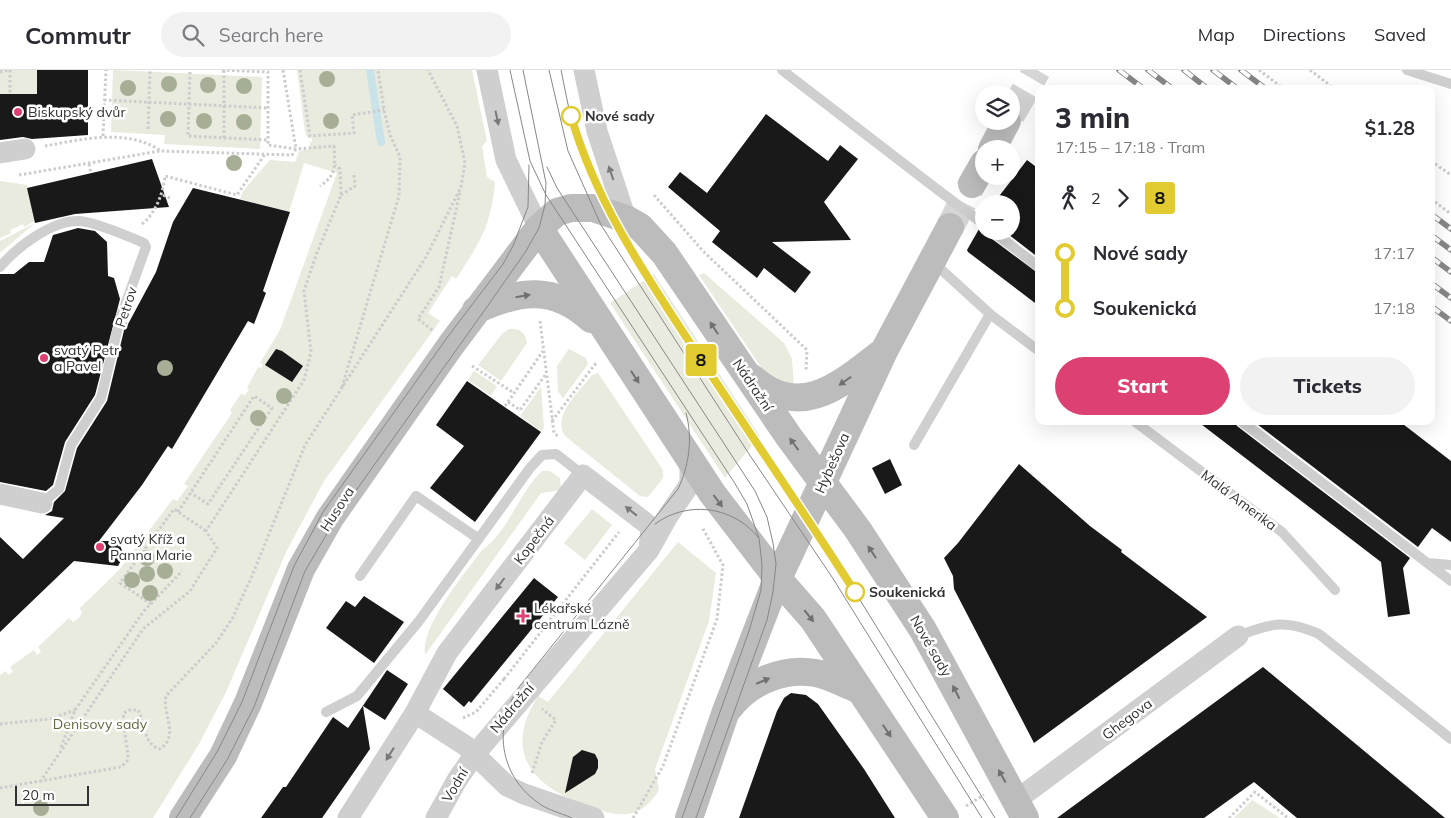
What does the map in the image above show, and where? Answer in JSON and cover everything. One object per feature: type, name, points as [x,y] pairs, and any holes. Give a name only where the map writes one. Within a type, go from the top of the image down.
[{"type":"main road","name":"Nádražní","points":[[539,228],[558,212],[571,208],[593,208],[626,219],[640,227],[664,252],[741,368],[823,483]]},
{"type":"main road","name":"Hybešova","points":[[689,818],[726,711],[778,579],[884,352],[950,227]]},
{"type":"main road","name":"Husova","points":[[183,818],[223,756],[240,721],[301,569],[320,535],[450,345],[539,228]]},
{"type":"main road","points":[[539,228],[690,461],[778,579],[813,619],[945,818]]},
{"type":"main road","points":[[476,310],[489,304],[524,295],[551,295],[578,308],[608,336]]},
{"type":"main road","points":[[741,368],[759,384],[771,390],[784,396],[804,398],[820,395],[842,384],[884,352]]},
{"type":"main road","name":"Nové sady","points":[[823,483],[858,530],[923,630],[1020,810]]},
{"type":"main road","points":[[726,711],[739,695],[749,688],[762,681],[787,674],[817,673],[860,690]]},
{"type":"street","points":[[487,70],[506,160],[539,228]]},
{"type":"street","points":[[584,70],[597,131],[626,219]]},
{"type":"street","points":[[0,153],[25,149]]},
{"type":"street","name":"Nádražní","points":[[474,754],[523,694],[649,550],[668,516],[690,484],[690,461]]},
{"type":"street","points":[[583,475],[651,527],[649,550]]},
{"type":"street","name":"Kopečná","points":[[348,818],[416,713],[447,653],[583,475]]},
{"type":"street","name":"Petrov","points":[[0,494],[42,503]]},
{"type":"street","name":"Ghegova","points":[[1020,810],[1238,636]]},
{"type":"street","points":[[416,713],[454,737],[507,786],[594,818]]},
{"type":"street","name":"Vodní","points":[[436,818],[474,754]]},
{"type":"lane","points":[[782,70],[975,218]]},
{"type":"lane","points":[[1407,70],[1451,84]]},
{"type":"lane","points":[[1431,70],[1439,80]]},
{"type":"lane","name":"Petrov","points":[[0,267],[46,229],[78,221],[144,242],[146,247],[120,319],[102,398],[71,445],[59,489],[42,503]]},
{"type":"lane","points":[[1004,240],[1035,264]]},
{"type":"lane","points":[[931,260],[990,314],[1035,347]]},
{"type":"lane","points":[[914,444],[990,314]]},
{"type":"lane","name":"Malá Amerika","points":[[1139,425],[1282,532],[1335,590]]},
{"type":"lane","points":[[1247,425],[1451,581]]},
{"type":"lane","points":[[326,712],[357,696],[419,621],[530,468],[542,456],[556,454],[583,475]]},
{"type":"lane","points":[[360,576],[416,496],[479,539]]},
{"type":"lane","points":[[1427,563],[1451,565]]},
{"type":"lane","points":[[1238,636],[1267,625],[1298,624],[1319,634],[1451,738]]},
{"type":"path","points":[[0,72],[10,70],[10,94]]},
{"type":"path","points":[[103,136],[106,70]]},
{"type":"path","points":[[148,130],[150,70]]},
{"type":"path","points":[[224,138],[223,70],[268,72],[268,145],[296,149],[334,146],[335,165],[330,179],[320,186]]},
{"type":"path","points":[[23,175],[161,151],[292,155],[296,149],[283,70]]},
{"type":"path","points":[[300,70],[310,136],[354,133],[352,115],[384,110]]},
{"type":"path","points":[[340,393],[398,196],[400,158],[390,135],[378,70]]},
{"type":"path","points":[[428,70],[457,126],[465,163],[439,287],[418,319],[450,345]]},
{"type":"path","points":[[1259,70],[1279,85]]},
{"type":"path","points":[[1310,70],[1330,85]]},
{"type":"path","points":[[190,72],[188,136],[268,140]]},
{"type":"path","points":[[104,100],[268,108]]},
{"type":"path","points":[[25,149],[103,136],[148,142],[161,151]]},
{"type":"path","points":[[152,210],[163,195],[165,176],[237,195],[266,154]]},
{"type":"path","points":[[89,164],[91,173]]},
{"type":"path","points":[[1435,164],[1451,175]]},
{"type":"path","points":[[206,531],[304,380],[311,352],[304,291],[316,255],[341,195],[340,169],[335,165]]},
{"type":"path","points":[[341,195],[356,186],[354,175]]},
{"type":"path","points":[[0,788],[124,765],[128,755],[123,721],[124,713],[128,710],[138,710],[147,740],[154,747],[160,748],[167,744],[171,735],[164,704],[166,696],[216,643],[232,619],[252,576],[305,445],[426,257],[461,187]]},
{"type":"path","points":[[163,195],[172,199]]},
{"type":"path","points":[[654,195],[703,251],[807,350],[806,377]]},
{"type":"path","points":[[1435,202],[1451,214]]},
{"type":"path","points":[[540,317],[554,433],[562,440]]},
{"type":"path","points":[[505,406],[543,352]]},
{"type":"path","points":[[552,421],[596,363]]},
{"type":"path","points":[[472,366],[514,393]]},
{"type":"path","points":[[508,402],[520,410],[546,374]]},
{"type":"path","points":[[178,512],[254,396],[272,408],[208,504],[191,493]]},
{"type":"path","points":[[40,782],[143,629],[190,592],[216,548],[206,531],[174,509],[120,583],[151,604]]},
{"type":"path","points":[[504,678],[616,539],[620,530]]},
{"type":"path","points":[[633,818],[663,766],[717,619],[723,565],[705,532]]},
{"type":"path","points":[[59,752],[75,710],[151,604],[182,572]]},
{"type":"path","points":[[0,724],[50,719],[75,710]]},
{"type":"path","points":[[1229,818],[1255,792],[1288,818]]},
{"type":"green space","points":[[0,70],[37,70],[37,94],[0,94]]},
{"type":"green space","points":[[113,70],[262,77],[260,149],[164,144],[165,135],[111,132]]},
{"type":"green space","name":"Denisovy sady","points":[[297,70],[472,70],[487,141],[482,146],[487,177],[495,182],[491,211],[487,223],[472,255],[456,279],[452,276],[428,313],[440,321],[324,481],[287,550],[226,692],[199,744],[153,818],[0,818],[0,675],[6,671],[8,675],[13,672],[10,667],[34,650],[37,655],[41,652],[38,647],[69,618],[73,622],[80,617],[82,611],[79,609],[119,570],[173,499],[177,501],[188,486],[184,484],[232,413],[230,410],[241,394],[245,395],[249,390],[247,388],[258,367],[261,368],[263,364],[260,363],[280,330],[337,173],[304,163],[289,212],[240,199],[243,191],[270,160],[295,162],[299,151],[310,149],[312,138],[308,138],[305,132]]},
{"type":"green space","points":[[0,181],[27,185],[35,221],[24,227],[23,224],[10,230],[11,233],[0,238]]},
{"type":"green space","points":[[35,223],[1,252],[0,253],[0,241]]},
{"type":"green space","points":[[704,273],[784,343],[792,359],[794,387],[765,373],[699,275]]},
{"type":"green space","points":[[654,274],[760,436],[725,478],[610,303]]},
{"type":"green space","points":[[509,329],[516,329],[522,332],[527,343],[501,381],[478,365],[502,334]]},
{"type":"green space","points":[[569,349],[586,358],[588,364],[563,398],[558,392],[557,366]]},
{"type":"green space","points":[[474,371],[497,386],[491,396],[468,380]]},
{"type":"green space","points":[[598,373],[663,470],[663,478],[648,497],[640,496],[565,436],[562,428],[564,412],[574,396],[592,375]]},
{"type":"green space","points":[[541,387],[544,428],[541,431],[520,416]]},
{"type":"green space","points":[[542,471],[550,471],[560,478],[561,490],[541,493],[425,655],[425,643],[429,630],[445,601],[482,550],[507,523],[526,490]]},
{"type":"green space","points":[[592,509],[612,525],[585,560],[564,543]]},
{"type":"green space","points":[[678,542],[716,573],[709,621],[655,769],[659,790],[653,799],[642,809],[627,814],[605,812],[564,796],[548,786],[536,775],[528,763],[523,749],[523,733],[528,715],[538,696],[548,702]]},
{"type":"green space","points":[[1252,800],[1280,818],[1234,818]]},
{"type":"building","points":[[37,70],[88,70],[88,135],[32,139],[23,137],[0,140],[0,94],[37,94]]},
{"type":"building","points":[[766,114],[828,161],[840,145],[858,159],[824,202],[851,240],[772,242],[811,272],[795,293],[764,268],[757,278],[712,242],[720,231],[668,187],[680,172],[707,193]]},
{"type":"building","points":[[152,159],[169,207],[75,214],[35,223],[27,188]]},
{"type":"building","points":[[1027,160],[1035,166],[1035,255],[1016,240],[1020,240],[1020,195],[1000,195],[1008,185],[1020,185],[1020,169]]},
{"type":"building","points":[[193,188],[290,212],[263,291],[266,293],[254,324],[248,321],[172,449],[168,446],[142,485],[99,541],[118,541],[124,555],[118,566],[74,561],[0,632],[0,537],[23,559],[64,518],[45,515],[52,511],[54,502],[65,491],[77,448],[107,401],[126,322],[127,326],[156,272],[173,222]]},
{"type":"building","name":"svatý Petr a Pavel","points":[[78,228],[95,231],[107,242],[108,276],[114,278],[120,299],[95,395],[65,442],[53,485],[46,491],[0,482],[0,274],[14,274],[29,262],[44,262],[53,235]]},
{"type":"building","points":[[975,236],[975,240],[993,240],[1035,271],[1035,303],[967,250]]},
{"type":"building","points":[[276,349],[282,351],[303,366],[292,382],[265,365]]},
{"type":"building","points":[[467,381],[541,432],[475,522],[430,488],[464,446],[436,425]]},
{"type":"building","points":[[1202,425],[1236,425],[1410,558],[1403,568],[1410,614],[1388,617],[1381,562]]},
{"type":"building","points":[[1258,425],[1404,425],[1451,461],[1451,542],[1432,528],[1418,547]]},
{"type":"building","points":[[890,459],[902,485],[885,494],[872,468]]},
{"type":"building","points":[[1019,464],[1090,526],[1122,550],[1121,552],[1207,617],[1034,743],[954,589],[953,576],[944,558],[958,543]]},
{"type":"building","points":[[534,578],[558,597],[471,703],[469,701],[464,707],[443,689]]},
{"type":"building","points":[[364,596],[404,622],[374,663],[326,628],[346,601],[355,607]]},
{"type":"building","points":[[1263,667],[1445,818],[1297,818],[1254,782],[1204,818],[1057,818]]},
{"type":"building","points":[[387,670],[408,684],[385,720],[363,706],[370,749],[322,818],[261,818],[283,787],[286,787],[333,717],[348,728]]},
{"type":"building","points":[[791,693],[806,695],[818,704],[864,769],[895,818],[739,818],[777,711],[784,698]]},
{"type":"building","points":[[582,750],[595,754],[598,760],[598,768],[595,774],[565,793],[573,757]]},
{"type":"waterway","points":[[370,70],[381,142]]},
{"type":"tunnel","points":[[1020,99],[1037,70]]},
{"type":"tunnel","points":[[950,227],[972,184]]},
{"type":"tram line","points":[[510,70],[530,161],[546,195],[734,482],[747,504],[759,538],[762,565],[761,590],[749,631],[682,818]]},
{"type":"tram line","points":[[190,818],[227,760],[254,707],[305,571],[335,520],[489,304],[526,251],[539,228],[545,205],[546,183],[523,70]]},
{"type":"tram line","points":[[549,70],[568,151],[601,225],[751,457],[832,577],[982,818]]},
{"type":"tram line","points":[[561,70],[570,114],[586,162],[619,233],[753,440],[855,592],[995,818]]},
{"type":"tram line","name":"8","points":[[571,116],[586,162],[619,233],[753,440],[855,592]]},
{"type":"tram line","points":[[176,818],[217,752],[242,702],[294,566],[323,512],[449,335],[503,264],[513,246],[528,207],[529,165]]},
{"type":"tram line","points":[[547,167],[557,188],[755,491],[767,517],[773,543],[776,564],[767,620],[696,818]]},
{"type":"tram line","points":[[572,818],[541,805],[524,791],[514,778],[504,749],[503,733],[506,717],[519,687],[678,489],[685,471],[689,452],[689,432],[686,413]]},
{"type":"tram line","points":[[655,524],[668,516],[681,512],[695,509],[709,510],[723,513],[736,519],[758,537]]},
{"type":"railway","points":[[1119,70],[1139,85]]},
{"type":"railway","points":[[1148,70],[1168,85]]},
{"type":"railway","points":[[1184,70],[1203,85]]},
{"type":"railway","points":[[1213,70],[1233,85]]},
{"type":"railway","points":[[1241,70],[1261,85]]},
{"type":"railway","points":[[1435,217],[1451,229]]},
{"type":"railway","points":[[1435,238],[1451,250]]},
{"type":"railway","points":[[1435,260],[1451,272]]},
{"type":"railway","points":[[1435,286],[1451,298]]},
{"type":"railway","points":[[1435,309],[1451,321]]},
{"type":"place","name":"Biskupský dvůr","points":[[18,112]]},
{"type":"place","name":"Nové sady","points":[[571,116]]},
{"type":"place","name":"svatý Petr a Pavel","points":[[44,358]]},
{"type":"place","name":"svatý Kříž a Panna Marie","points":[[100,547]]},
{"type":"place","name":"Soukenická","points":[[855,592]]},
{"type":"place","name":"Lékařské centrum Lázně","points":[[523,616]]}]
